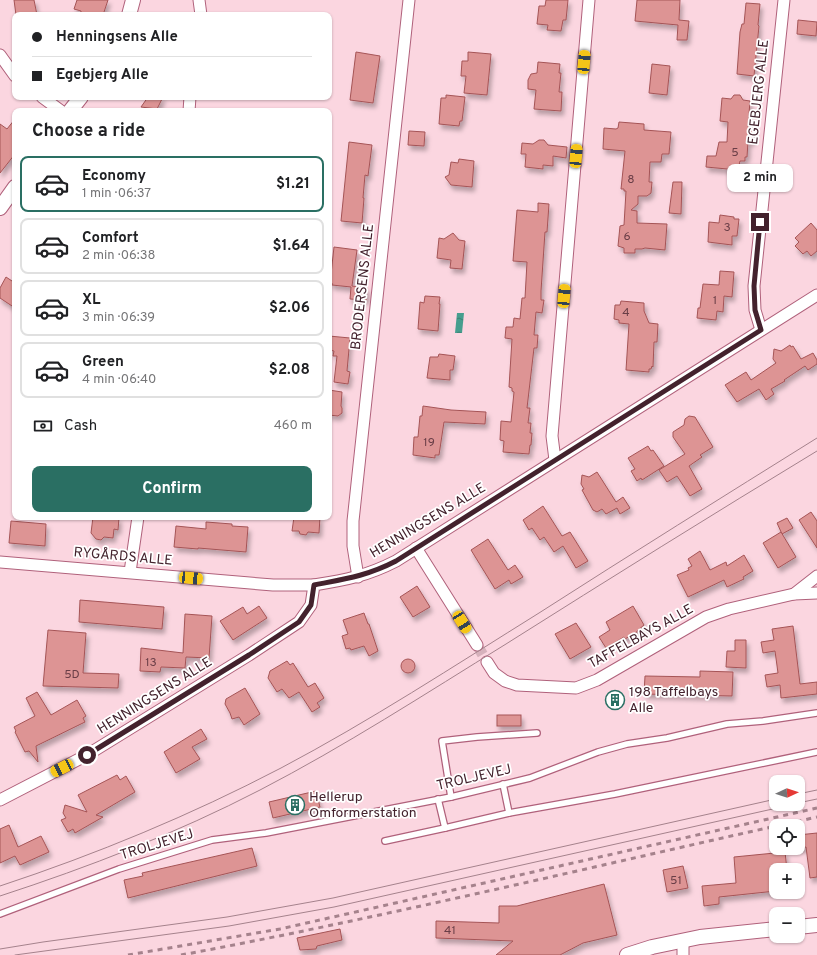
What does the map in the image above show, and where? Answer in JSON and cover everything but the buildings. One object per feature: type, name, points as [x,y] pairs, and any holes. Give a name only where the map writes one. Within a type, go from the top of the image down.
[{"type":"street","points":[[129,12],[134,0]]},
{"type":"street","points":[[199,0],[201,12]]},
{"type":"street","name":"BRODERSENS ALLE","points":[[358,577],[353,546],[353,521],[409,0]]},
{"type":"street","points":[[555,460],[552,436],[589,0]]},
{"type":"street","name":"EGEBJERG ALLE","points":[[761,330],[755,310],[754,286],[784,0]]},
{"type":"street","points":[[0,55],[12,72]]},
{"type":"street","points":[[46,100],[57,108]]},
{"type":"street","points":[[72,108],[79,100]]},
{"type":"street","points":[[0,208],[12,191]]},
{"type":"street","name":"HENNINGSENS ALLE","points":[[0,800],[87,755],[249,655],[299,622],[311,605],[314,585],[358,577],[380,569],[416,548],[817,295]]},
{"type":"street","points":[[130,572],[138,520]]},
{"type":"street","points":[[416,548],[477,645]]},
{"type":"street","name":"RYGÅRDS ALLE","points":[[0,562],[273,585],[314,585]]},
{"type":"street","points":[[794,594],[817,576]]},
{"type":"street","name":"TAFFELBAYS ALLE","points":[[487,662],[494,673],[505,681],[517,685],[576,688],[597,680],[706,617],[729,609],[794,594],[817,593]]},
{"type":"street","points":[[805,926],[817,925]]},
{"type":"street","points":[[627,955],[652,947],[683,940],[769,930]]},
{"type":"street","points":[[683,940],[683,955]]},
{"type":"lane","name":"TROLJEVEJ","points":[[0,914],[119,868],[212,840],[266,833],[451,797],[530,778],[598,752],[627,744],[667,738],[727,724],[763,721],[817,713]]},
{"type":"lane","points":[[451,797],[442,741],[537,733]]},
{"type":"lane","points":[[385,841],[510,813],[615,794],[817,752]]},
{"type":"lane","points":[[503,784],[510,813]]},
{"type":"lane","points":[[438,799],[445,828]]},
{"type":"water","points":[[457,313],[464,313],[462,333],[455,333]]},
{"type":"tunnel","points":[[477,645],[487,662]]},
{"type":"tram line","points":[[0,886],[72,861],[178,818],[213,802],[314,750],[443,673],[817,438]]},
{"type":"tram line","points":[[0,896],[99,861],[165,835],[229,806],[292,773],[415,701],[817,451]]},
{"type":"tram line","points":[[805,793],[817,790]]},
{"type":"tram line","points":[[805,802],[817,799]]},
{"type":"tram line","points":[[0,949],[227,917],[333,898],[769,801]]},
{"type":"tram line","points":[[15,955],[229,926],[334,907],[769,810]]},
{"type":"railway","points":[[128,955],[280,929],[817,808]]},
{"type":"railway","points":[[805,820],[817,817]]},
{"type":"railway","points":[[181,955],[405,910],[769,828]]},
{"type":"place","name":"198 Taffelbays Alle","points":[[615,700]]},
{"type":"place","name":"Hellerup Omformerstation","points":[[295,805]]},
{"type":"route","points":[[87,755],[249,655],[299,622],[311,605],[314,585],[358,577],[396,561],[761,330],[755,310],[754,286],[760,222]]}]
